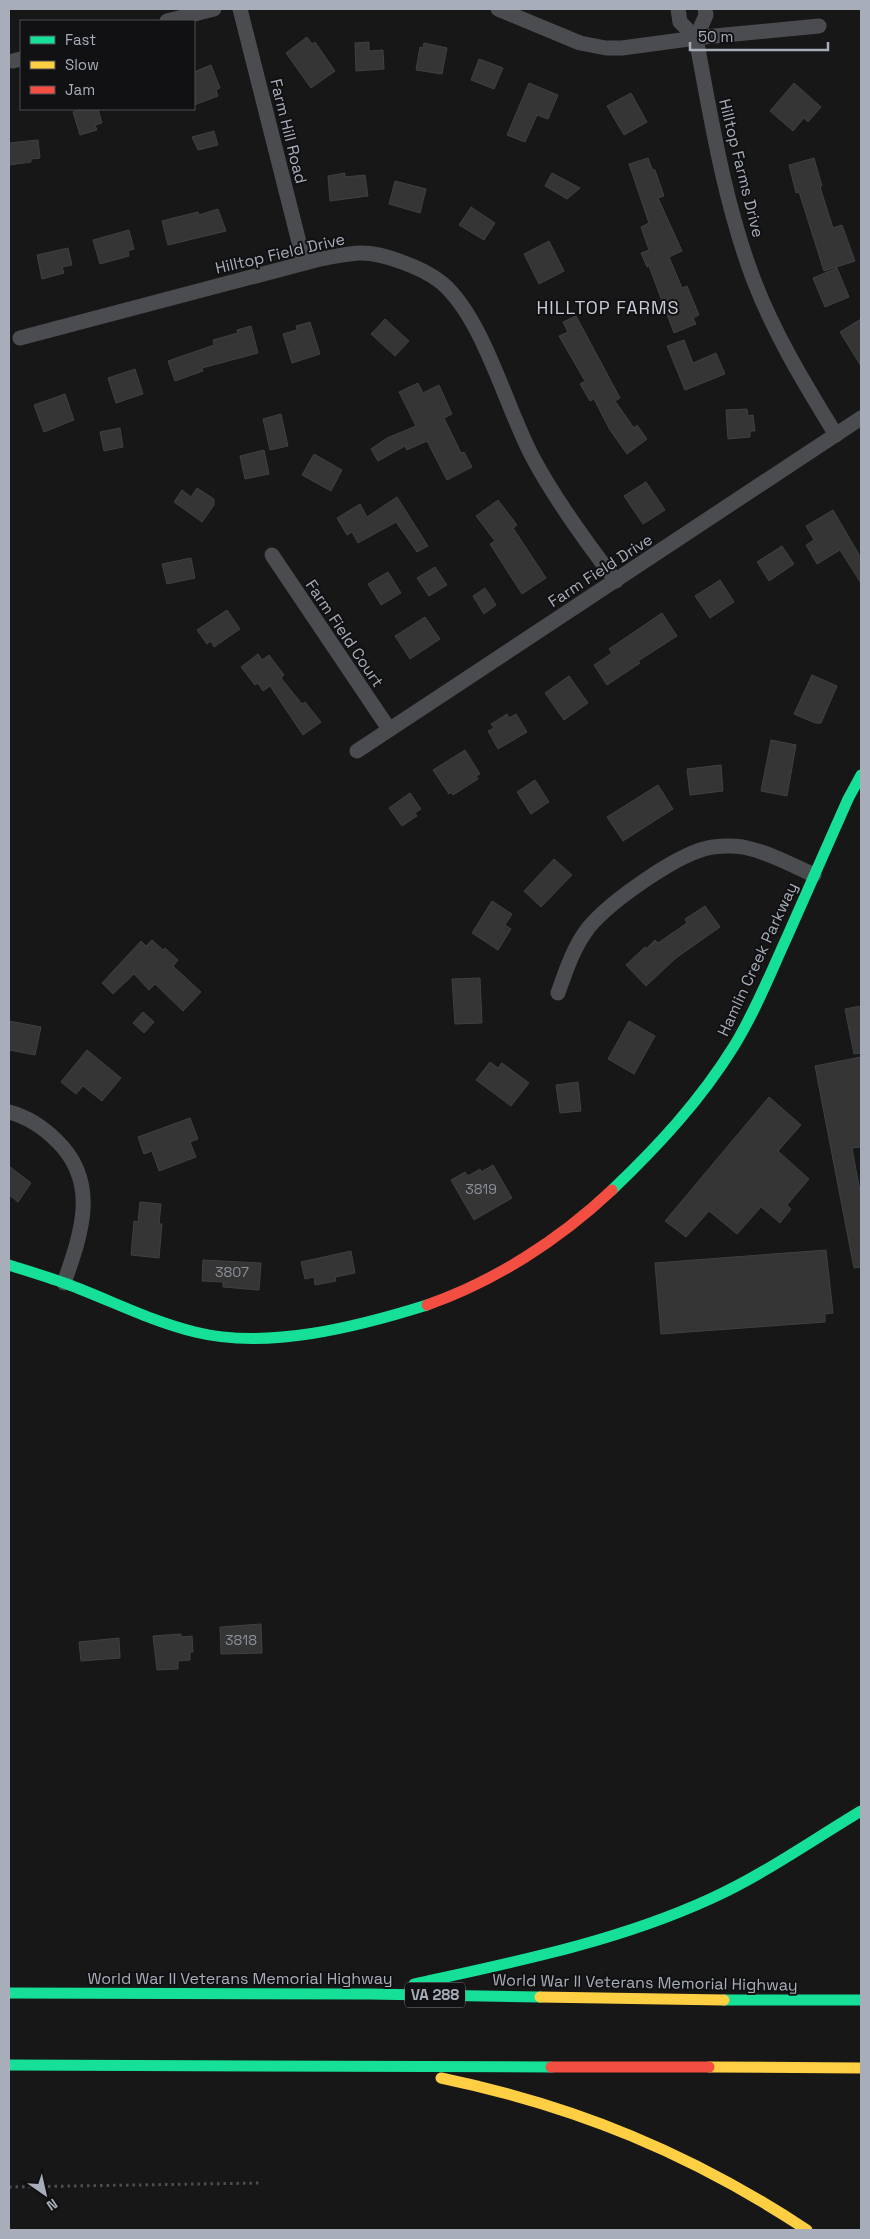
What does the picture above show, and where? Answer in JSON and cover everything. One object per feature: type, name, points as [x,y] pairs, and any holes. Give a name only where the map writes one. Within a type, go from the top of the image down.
[{"type":"main road","name":"Hamlin Creek Parkway","points":[[9,1264],[64,1283],[162,1324],[202,1334],[243,1339],[287,1337],[333,1329],[388,1316],[452,1295],[512,1265],[558,1233],[606,1195],[677,1126],[713,1079],[754,1011],[848,799],[861,775]]},
{"type":"main road","points":[[370,1994],[554,1954],[602,1940],[660,1919],[709,1899],[756,1875],[861,1811]]},
{"type":"main road","name":"World War II Veterans Memorial Highway","points":[[9,1993],[370,1994],[861,2000]]},
{"type":"main road","points":[[9,2065],[861,2068]]},
{"type":"main road","points":[[380,2067],[449,2079],[502,2092],[594,2121],[673,2153],[731,2181],[768,2203],[807,2230]]},
{"type":"street","points":[[171,20],[214,9]]},
{"type":"street","name":"Farm Hill Road","points":[[240,9],[304,262]]},
{"type":"street","points":[[498,9],[580,43],[606,48],[622,48],[696,38],[819,26]]},
{"type":"street","points":[[678,9],[680,22],[696,38]]},
{"type":"street","points":[[696,38],[706,15],[705,9]]},
{"type":"street","name":"Hilltop Farms Drive","points":[[696,38],[732,212],[753,277],[790,360],[836,435]]},
{"type":"street","name":"Hilltop Field Drive","points":[[20,338],[304,262],[362,253],[388,257],[412,265],[443,284],[475,327],[511,413],[533,458],[583,536],[616,581]]},
{"type":"street","name":"Farm Field Drive","points":[[357,750],[861,418]]},
{"type":"street","name":"Farm Field Court","points":[[272,555],[389,729]]},
{"type":"street","points":[[558,993],[570,958],[589,927],[614,903],[684,856],[712,847],[743,847],[770,855],[814,875]]},
{"type":"street","points":[[9,1112],[24,1116],[48,1132],[69,1152],[81,1179],[84,1212],[78,1243],[64,1283]]},
{"type":"path","points":[[9,2187],[261,2182]]},
{"type":"building","points":[[307,37],[312,44],[315,42],[335,71],[311,88],[286,53]]},
{"type":"building","points":[[369,42],[369,51],[383,50],[384,69],[356,71],[355,43]]},
{"type":"building","points":[[424,43],[447,48],[442,74],[416,70],[420,47],[423,48]]},
{"type":"building","points":[[479,59],[503,68],[494,89],[471,80]]},
{"type":"building","points":[[211,65],[220,88],[216,90],[218,96],[195,105],[195,72]]},
{"type":"building","points":[[529,83],[558,95],[548,119],[537,115],[525,142],[507,135]]},
{"type":"building","points":[[794,83],[821,107],[808,122],[804,118],[793,131],[770,111]]},
{"type":"building","points":[[631,93],[647,122],[624,135],[607,106]]},
{"type":"building","points":[[98,110],[102,123],[95,125],[97,130],[80,135],[73,112]]},
{"type":"building","points":[[214,131],[218,145],[198,150],[192,137]]},
{"type":"building","points":[[38,140],[40,158],[31,159],[31,162],[9,165],[9,143]]},
{"type":"building","points":[[648,158],[652,169],[655,170],[664,196],[658,198],[682,251],[669,257],[682,288],[687,286],[699,315],[693,318],[696,324],[674,333],[649,266],[647,267],[641,253],[649,250],[641,227],[649,223],[629,164]]},
{"type":"building","points":[[814,158],[822,186],[820,187],[833,228],[842,225],[855,261],[824,271],[799,192],[796,193],[789,165]]},
{"type":"building","points":[[345,173],[345,177],[365,175],[368,196],[330,201],[328,176]]},
{"type":"building","points":[[552,173],[580,188],[567,199],[545,186]]},
{"type":"building","points":[[395,181],[426,189],[420,213],[389,204]]},
{"type":"building","points":[[471,207],[495,223],[484,240],[459,225]]},
{"type":"building","points":[[218,209],[226,231],[168,245],[162,221],[198,212],[199,215]]},
{"type":"building","points":[[129,230],[134,249],[128,251],[129,256],[100,264],[93,240]]},
{"type":"building","points":[[549,241],[564,271],[539,284],[524,254]]},
{"type":"building","points":[[68,248],[72,265],[62,267],[64,273],[42,279],[37,255]]},
{"type":"building","points":[[837,268],[849,297],[825,307],[813,278]]},
{"type":"building","points":[[576,316],[620,398],[615,401],[634,428],[637,425],[647,439],[627,454],[610,430],[594,399],[590,401],[580,384],[585,381],[559,336],[568,332],[563,322]]},
{"type":"building","points":[[385,319],[409,341],[395,356],[371,334]]},
{"type":"building","points":[[861,319],[861,366],[840,332]]},
{"type":"building","points":[[310,322],[320,354],[292,363],[283,334],[297,330],[296,326]]},
{"type":"building","points":[[251,326],[258,353],[202,368],[203,371],[175,381],[168,361],[214,345],[213,340],[238,333],[237,330]]},
{"type":"building","points":[[684,340],[693,363],[716,353],[725,374],[685,390],[667,346]]},
{"type":"building","points":[[135,369],[143,394],[116,403],[108,378]]},
{"type":"building","points":[[418,383],[423,393],[439,385],[452,414],[444,418],[461,453],[464,452],[472,467],[447,480],[427,441],[407,450],[405,446],[378,461],[371,449],[387,438],[416,426],[399,392]]},
{"type":"building","points":[[65,394],[74,420],[44,432],[34,405]]},
{"type":"building","points":[[747,409],[748,416],[753,415],[755,431],[750,431],[750,437],[728,439],[726,410]]},
{"type":"building","points":[[281,414],[288,446],[270,450],[263,419]]},
{"type":"building","points":[[120,428],[123,447],[104,451],[100,432]]},
{"type":"building","points":[[264,450],[269,474],[245,479],[240,456]]},
{"type":"building","points":[[314,454],[342,470],[331,491],[302,475]]},
{"type":"building","points":[[646,482],[665,510],[643,524],[624,496]]},
{"type":"building","points":[[197,488],[214,499],[214,505],[202,522],[174,502],[182,490],[191,497]]},
{"type":"building","points":[[397,497],[428,546],[417,552],[396,522],[358,543],[352,532],[347,535],[337,518],[360,504],[367,517]]},
{"type":"building","points":[[498,500],[517,525],[513,528],[546,578],[522,594],[490,544],[495,541],[476,516]]},
{"type":"building","points":[[833,510],[861,558],[861,583],[840,550],[817,564],[806,545],[814,540],[806,526]]},
{"type":"building","points":[[782,546],[794,564],[769,581],[757,562]]},
{"type":"building","points":[[191,558],[195,578],[167,584],[162,564]]},
{"type":"building","points":[[435,567],[447,585],[429,596],[417,578]]},
{"type":"building","points":[[388,572],[401,593],[381,605],[368,584]]},
{"type":"building","points":[[720,580],[734,602],[710,618],[695,596]]},
{"type":"building","points":[[485,588],[496,605],[484,614],[473,596]]},
{"type":"building","points":[[227,610],[240,629],[214,647],[211,641],[207,644],[197,630]]},
{"type":"building","points":[[662,613],[677,636],[638,661],[640,663],[607,685],[594,665],[612,653],[609,649]]},
{"type":"building","points":[[425,617],[440,639],[410,659],[395,636]]},
{"type":"building","points":[[258,654],[262,660],[269,655],[284,675],[281,678],[302,704],[305,702],[321,722],[303,735],[270,686],[263,691],[258,683],[255,685],[241,667]]},
{"type":"building","points":[[812,675],[837,686],[821,723],[815,723],[794,714]]},
{"type":"building","points":[[569,676],[588,703],[564,720],[545,693]]},
{"type":"building","points":[[507,714],[509,718],[516,714],[527,732],[498,749],[488,731],[494,728],[491,724]]},
{"type":"building","points":[[771,740],[796,745],[787,796],[761,791]]},
{"type":"building","points":[[465,750],[480,774],[476,776],[478,779],[453,795],[451,792],[449,794],[433,770]]},
{"type":"building","points":[[721,765],[723,791],[690,795],[687,769]]},
{"type":"building","points":[[535,780],[549,802],[531,814],[517,792]]},
{"type":"building","points":[[658,785],[673,809],[623,841],[607,817]]},
{"type":"building","points":[[410,793],[421,809],[415,813],[417,816],[402,826],[389,808]]},
{"type":"building","points":[[554,859],[572,875],[541,907],[524,891]]},
{"type":"building","points":[[492,901],[512,914],[505,925],[511,929],[498,950],[472,933]]},
{"type":"building","points":[[705,906],[720,927],[676,958],[646,986],[626,965],[645,947],[646,949],[655,940],[658,943],[687,923],[685,919]]},
{"type":"building","points":[[152,940],[163,950],[165,948],[178,960],[173,966],[201,992],[183,1011],[155,984],[149,990],[134,974],[113,994],[102,983],[141,941],[146,946]]},
{"type":"building","points":[[480,978],[482,1023],[455,1024],[452,979]]},
{"type":"building","points":[[861,1006],[861,1053],[854,1054],[845,1009]]},
{"type":"building","points":[[143,1012],[154,1022],[144,1033],[133,1023]]},
{"type":"building","points":[[9,1021],[41,1027],[35,1055],[9,1050]]},
{"type":"building","points":[[629,1021],[655,1036],[634,1074],[608,1059]]},
{"type":"building","points":[[87,1050],[121,1078],[102,1101],[83,1086],[76,1094],[61,1082]]},
{"type":"building","points":[[861,1057],[861,1147],[852,1148],[861,1197],[861,1267],[854,1268],[815,1066]]},
{"type":"building","points":[[490,1062],[498,1068],[502,1063],[529,1083],[511,1106],[476,1080]]},
{"type":"building","points":[[578,1082],[581,1111],[560,1113],[556,1085]]},
{"type":"building","points":[[769,1097],[801,1125],[778,1151],[809,1179],[787,1205],[791,1209],[780,1223],[761,1207],[737,1234],[709,1211],[686,1237],[665,1221]]},
{"type":"building","points":[[190,1118],[198,1139],[190,1142],[196,1157],[159,1171],[152,1151],[144,1154],[138,1137]]},
{"type":"building","points":[[493,1165],[512,1198],[474,1220],[451,1180],[465,1172],[468,1176],[480,1169],[481,1172]]},
{"type":"building","points":[[9,1166],[31,1183],[18,1202],[9,1195]]},
{"type":"building","points":[[140,1202],[161,1204],[159,1224],[162,1224],[159,1258],[131,1255],[134,1221],[138,1222]]},
{"type":"building","points":[[826,1250],[833,1313],[825,1314],[825,1322],[661,1334],[655,1263]]},
{"type":"building","points":[[351,1251],[355,1273],[335,1277],[336,1281],[315,1285],[314,1277],[305,1279],[301,1262]]},
{"type":"building","points":[[203,1260],[261,1263],[259,1290],[223,1287],[223,1282],[202,1281]]},
{"type":"building","points":[[261,1624],[262,1653],[221,1654],[220,1627]]},
{"type":"building","points":[[181,1634],[181,1637],[192,1636],[193,1652],[190,1652],[190,1660],[178,1661],[178,1669],[157,1670],[153,1636]]},
{"type":"building","points":[[119,1638],[120,1658],[81,1661],[79,1642]]},
{"type":"traffic: fast","points":[[612,1190],[677,1122],[707,1086],[734,1046],[762,993],[848,799],[861,775]]},
{"type":"traffic: fast","points":[[9,1265],[67,1284],[162,1322],[195,1332],[223,1337],[282,1337],[312,1334],[371,1321],[427,1305]]},
{"type":"traffic: fast","points":[[414,1984],[564,1949],[601,1939],[674,1914],[730,1890],[861,1811]]},
{"type":"traffic: fast","points":[[9,1993],[370,1994],[540,1997]]},
{"type":"traffic: fast","points":[[724,2000],[861,2000]]},
{"type":"traffic: fast","points":[[9,2065],[551,2067]]},
{"type":"traffic: slow","points":[[540,1997],[724,2000]]},
{"type":"traffic: slow","points":[[709,2067],[861,2068]]},
{"type":"traffic: slow","points":[[441,2078],[491,2089],[539,2103],[586,2118],[632,2136],[720,2178],[807,2230]]},
{"type":"traffic: jam","points":[[427,1305],[477,1284],[525,1257],[570,1226],[612,1190]]},
{"type":"traffic: jam","points":[[551,2067],[709,2067]]},
{"type":"district","name":"HILLTOP FARMS","points":[[608,308]]}]
